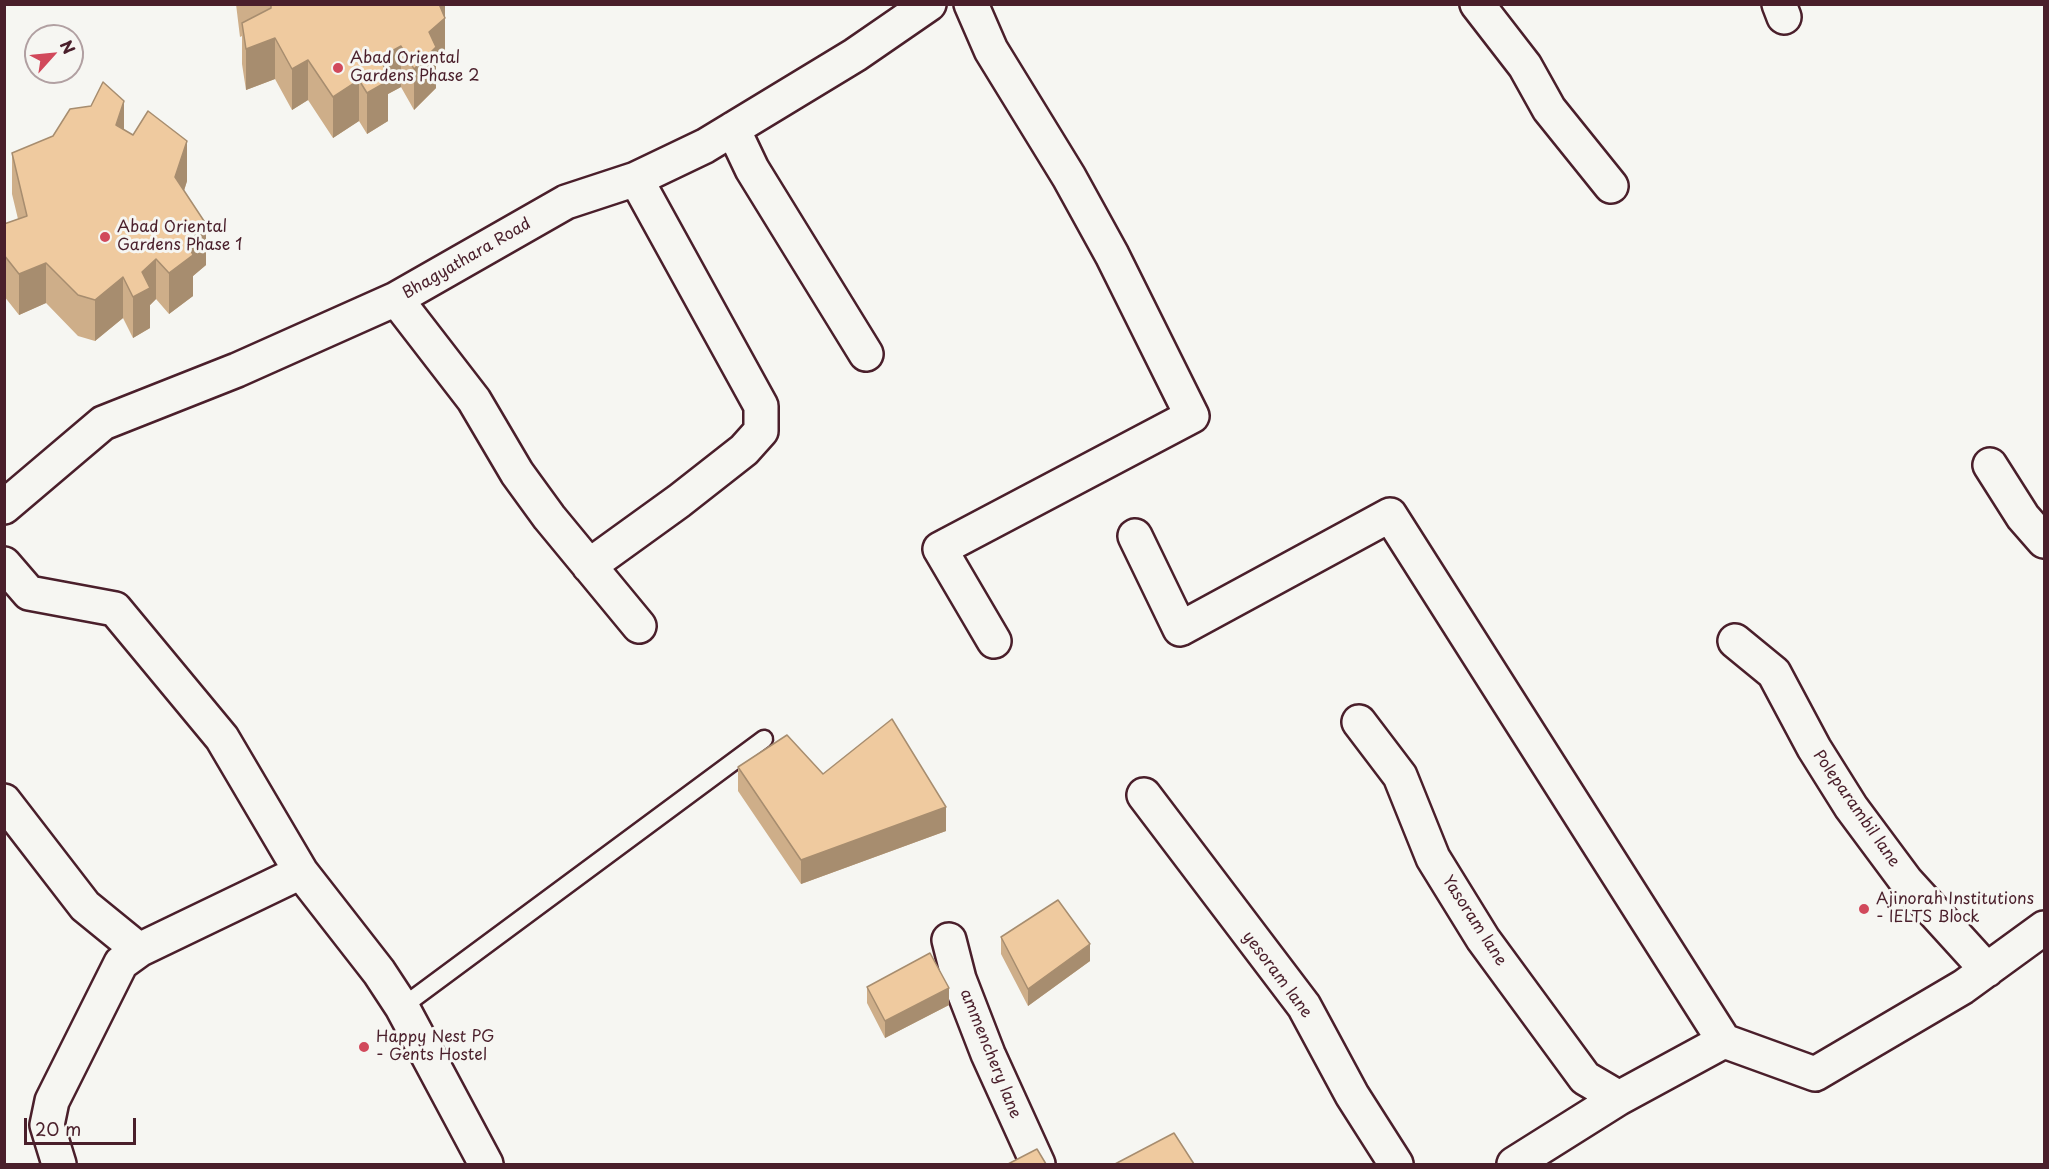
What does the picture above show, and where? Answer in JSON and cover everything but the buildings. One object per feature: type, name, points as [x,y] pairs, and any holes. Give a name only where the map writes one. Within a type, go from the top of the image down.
[{"type":"street","name":"Bhagyathara Road","points":[[4,507],[103,423],[237,370],[396,299],[566,202],[636,179],[705,146],[855,55],[929,4]]},
{"type":"street","points":[[971,4],[991,51],[1069,177],[1112,255],[1192,416],[940,549],[994,641]]},
{"type":"street","points":[[1477,4],[1526,66],[1549,108],[1611,186]]},
{"type":"street","points":[[733,129],[752,169],[866,354]]},
{"type":"street","points":[[589,566],[680,501],[744,450],[761,431],[761,406],[636,179]]},
{"type":"street","points":[[396,299],[474,400],[517,473],[549,517],[639,626]]},
{"type":"street","points":[[1990,465],[2023,517],[2044,542]]},
{"type":"street","points":[[1135,536],[1180,629],[1390,515],[1724,1041],[1815,1074],[1963,987],[2044,928]]},
{"type":"street","points":[[4,564],[29,593],[116,609],[222,738],[301,872],[379,972],[402,1007],[486,1164]]},
{"type":"street","name":"Poleparambil lane","points":[[1736,641],[1774,673],[1814,748],[1851,807],[1906,881],[1987,970]]},
{"type":"street","name":"Yasoram lane","points":[[1359,722],[1400,776],[1433,858],[1483,939],[1585,1078],[1619,1098]]},
{"type":"street","name":"yesoram lane","points":[[1144,795],[1304,1006],[1352,1095],[1396,1164]]},
{"type":"street","points":[[4,801],[85,906],[139,950]]},
{"type":"street","points":[[59,1164],[47,1125],[52,1101],[121,963],[139,950],[301,872]]},
{"type":"street","name":"ammenchery lane","points":[[949,940],[959,979],[988,1054],[1038,1164]]},
{"type":"street","points":[[1514,1164],[1619,1098],[1724,1041]]},
{"type":"lane","points":[[402,1007],[764,739]]},
{"type":"place","name":"Abad Oriental Gardens Phase 2","points":[[338,68]]},
{"type":"place","name":"Abad Oriental Gardens Phase 1","points":[[105,237]]},
{"type":"place","name":"Ajinorah Institutions - IELTS Block","points":[[1864,909]]},
{"type":"place","name":"Happy Nest PG - Gents Hostel","points":[[364,1047]]}]
